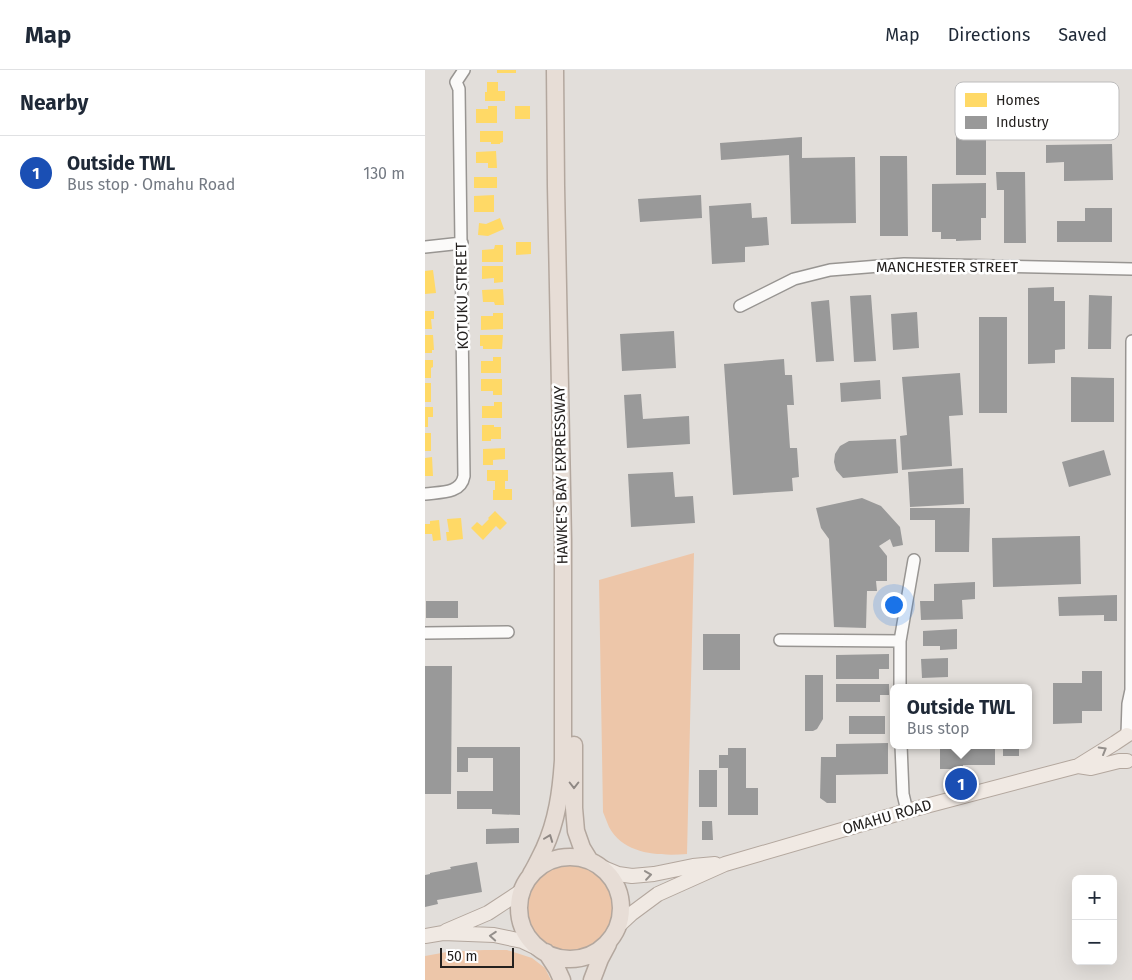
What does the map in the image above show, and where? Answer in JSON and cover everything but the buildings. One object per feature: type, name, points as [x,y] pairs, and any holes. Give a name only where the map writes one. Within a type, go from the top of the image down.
[{"type":"highway","name":"HAWKE'S BAY EXPRESSWAY","points":[[531,874],[545,848],[556,814],[563,760],[563,540],[555,70]]},
{"type":"highway","name":"HAWKE'S BAY EXPRESSWAY","points":[[565,70],[574,808],[576,831],[579,840],[595,864]]},
{"type":"highway","points":[[562,980],[557,969],[526,932],[519,912],[523,890],[531,874],[547,863],[562,857],[571,857],[595,864],[610,876],[619,892],[620,917],[592,980]]},
{"type":"highway","points":[[543,951],[556,957],[580,958],[601,949],[614,933]]},
{"type":"main road","name":"OMAHU ROAD","points":[[614,933],[631,914],[658,894],[725,864],[907,811],[1078,766],[1129,733]]},
{"type":"main road","points":[[1129,733],[1122,745],[1124,756],[1130,762]]},
{"type":"main road","name":"OMAHU ROAD","points":[[1078,766],[1091,768],[1119,761],[1130,762]]},
{"type":"main road","name":"OMAHU ROAD","points":[[595,864],[618,874],[632,876],[654,874],[693,866],[725,864]]},
{"type":"main road","points":[[443,933],[488,914],[523,890]]},
{"type":"main road","points":[[425,936],[443,933],[502,937],[522,941],[543,951]]},
{"type":"street","name":"KOTUKU STREET","points":[[425,494],[454,490],[460,487],[464,476],[459,89],[456,82],[464,70]]},
{"type":"street","points":[[425,247],[461,243]]},
{"type":"street","name":"MANCHESTER STREET","points":[[740,306],[794,279],[830,270],[904,264],[1132,269]]},
{"type":"street","points":[[1129,733],[1128,704],[1132,691],[1132,340]]},
{"type":"street","points":[[900,684],[900,641],[914,560]]},
{"type":"street","points":[[425,632],[508,632]]},
{"type":"street","points":[[780,640],[900,641]]},
{"type":"street","points":[[901,749],[903,794],[907,811]]},
{"type":"shaded area","points":[[694,553],[687,854],[654,854],[643,852],[624,843],[609,827],[603,812],[599,580]]},
{"type":"shaded area","points":[[570,865],[586,869],[600,878],[609,892],[613,908],[609,924],[600,938],[586,947],[570,951],[554,947],[540,938],[531,924],[527,908],[531,892],[540,878],[554,869]]},
{"type":"shaded area","points":[[507,950],[532,958],[545,968],[551,980],[425,980],[425,956],[447,952]]},
{"type":"place","name":"Outside TWL","points":[[961,784]]}]
